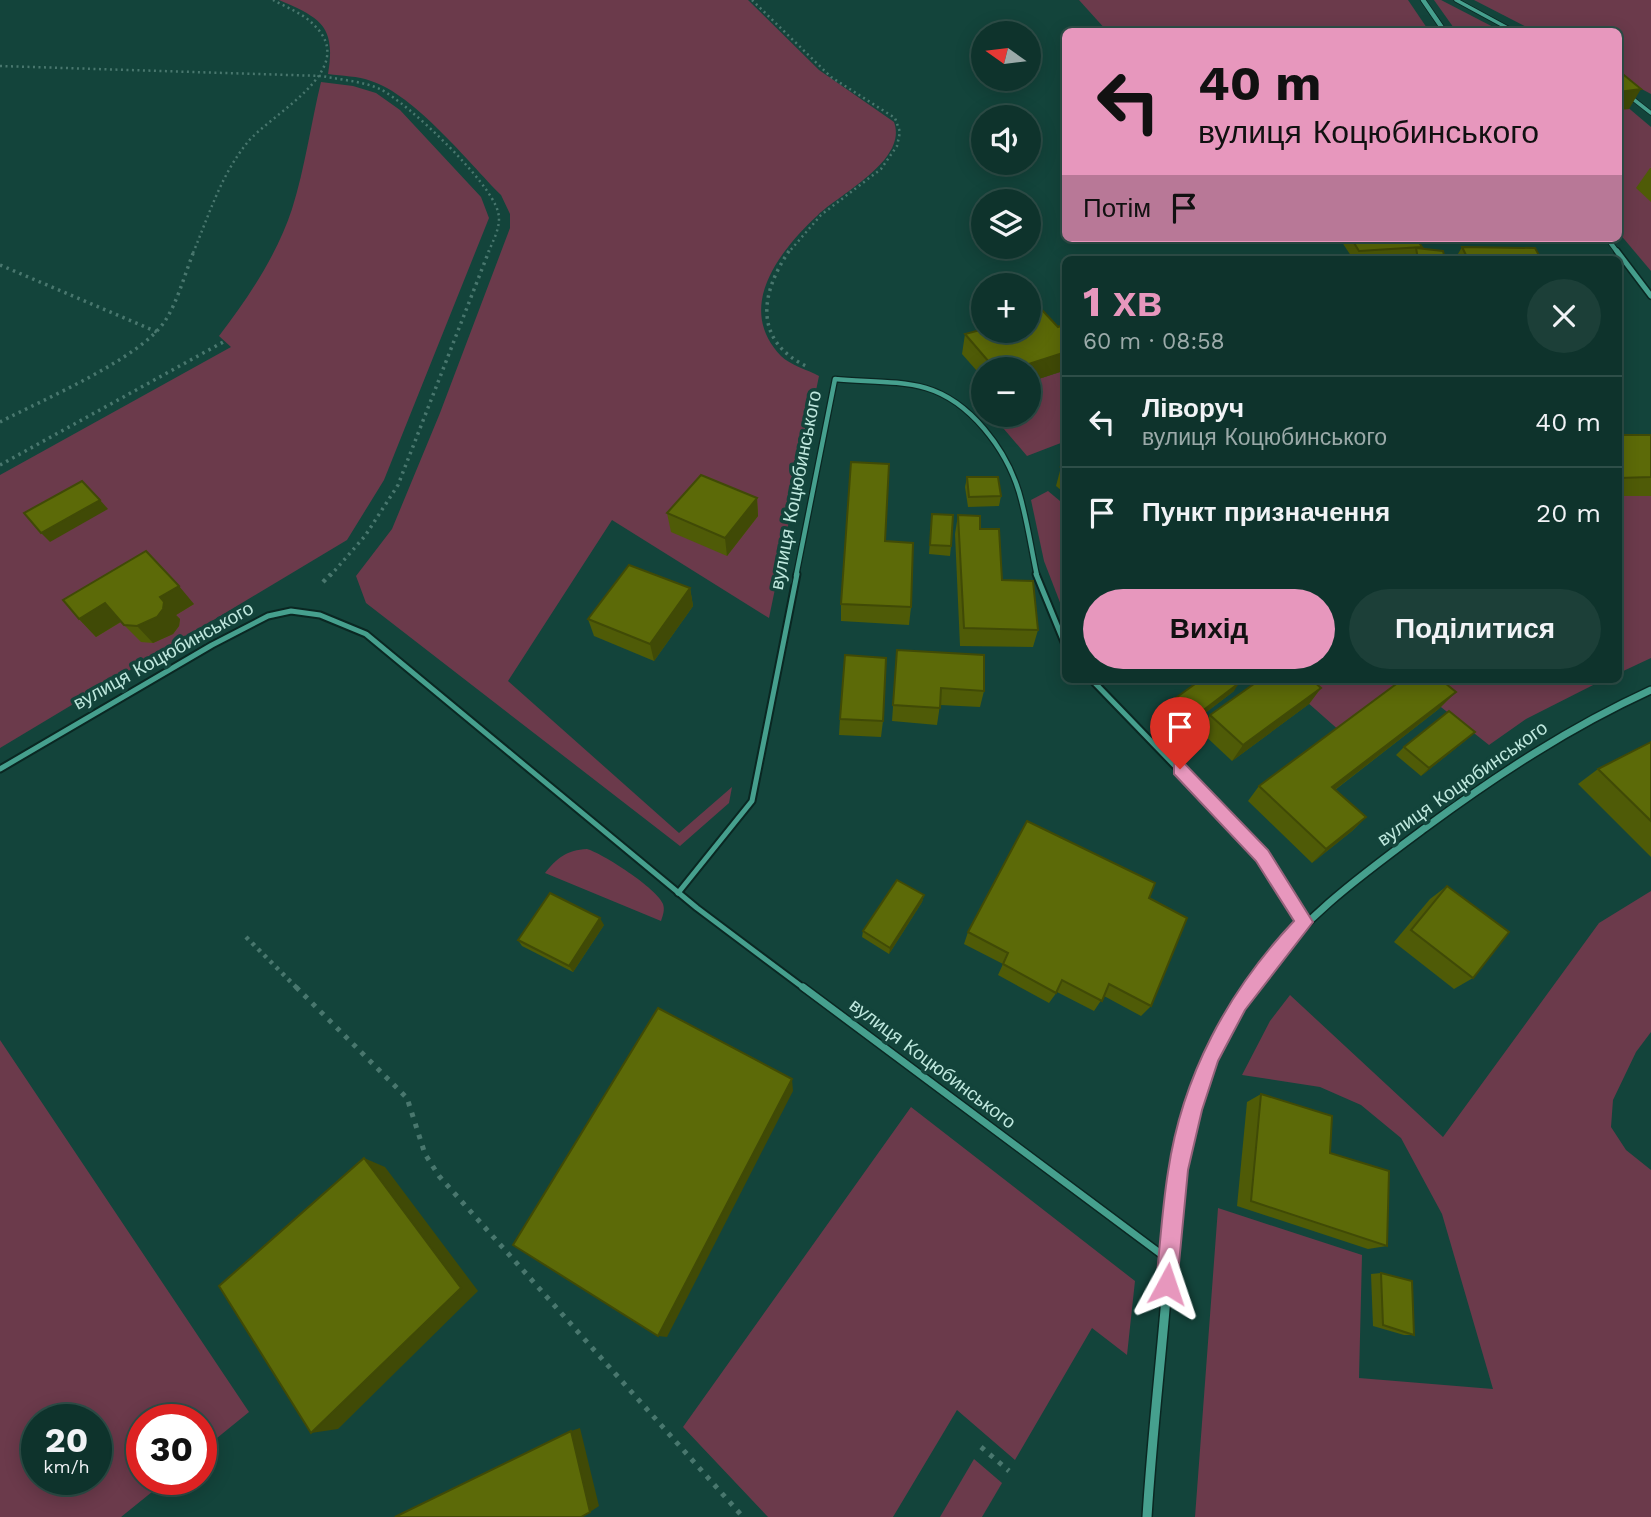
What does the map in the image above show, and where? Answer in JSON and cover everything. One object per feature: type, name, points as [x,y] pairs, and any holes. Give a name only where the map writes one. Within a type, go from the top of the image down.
[{"type":"street","points":[[1423,0],[1442,28]]},
{"type":"street","points":[[1610,242],[1621,256]]},
{"type":"street","points":[[1622,258],[1651,296]]},
{"type":"street","name":"вулиця Коцюбинського","points":[[1147,1517],[1178,1170],[1192,1110],[1210,1057],[1238,1004],[1277,952],[1304,922],[1479,788],[1542,744],[1606,709],[1651,691]]},
{"type":"lane","points":[[1456,0],[1508,28]]},
{"type":"lane","points":[[1622,90],[1651,113]]},
{"type":"lane","name":"вулиця Коцюбинського","points":[[678,892],[752,801],[835,379],[925,388],[957,402],[974,417],[1006,461],[1019,491],[1037,577],[1062,637]]},
{"type":"lane","name":"вулиця Коцюбинського","points":[[0,769],[240,628],[268,616],[291,611],[320,615],[366,634],[678,892],[1169,1260]]},
{"type":"lane","points":[[1095,683],[1262,856],[1304,922]]},
{"type":"path","points":[[0,422],[124,355],[158,332],[236,156],[249,140],[322,76],[327,48],[323,35],[313,23],[273,0]]},
{"type":"path","points":[[752,0],[831,77],[888,112],[899,125],[900,138],[890,157],[875,173],[817,218],[779,267],[765,301],[768,327],[784,351],[802,365],[835,379]]},
{"type":"path","points":[[0,66],[322,76],[363,83],[383,91],[405,107],[472,175],[499,213],[497,230],[427,414],[380,519],[361,545],[291,611]]},
{"type":"path","points":[[0,265],[158,332]]},
{"type":"path","points":[[0,465],[226,341]]},
{"type":"path","points":[[246,937],[407,1098],[425,1154],[439,1175],[743,1517]]},
{"type":"path","points":[[981,1447],[1009,1471]]},
{"type":"shaded area","points":[[279,0],[748,0],[819,70],[894,122],[896,136],[882,162],[818,215],[789,246],[767,281],[762,300],[762,319],[768,338],[781,356],[819,376],[769,618],[612,520],[508,681],[679,833],[732,787],[729,803],[680,846],[366,603],[356,576],[392,529],[440,413],[510,228],[510,214],[501,195],[440,131],[405,100],[371,81],[328,74],[330,45],[322,26],[306,12]]},
{"type":"shaded area","points":[[1079,0],[1408,0],[1427,28],[1104,28]]},
{"type":"shaded area","points":[[1434,0],[1441,0],[1495,28],[1454,28]]},
{"type":"shaded area","points":[[1474,0],[1651,0],[1651,94],[1622,79],[1622,28],[1528,28]]},
{"type":"shaded area","points":[[321,82],[353,86],[376,93],[400,110],[481,197],[489,218],[384,480],[347,540],[0,748],[0,475],[231,347],[219,336],[261,276],[286,226],[301,178]]},
{"type":"shaded area","points":[[1622,103],[1651,127],[1651,271],[1622,237]]},
{"type":"shaded area","points":[[1062,371],[1062,443],[1027,456],[1002,427],[1041,427],[1041,378]]},
{"type":"shaded area","points":[[1048,491],[1062,503],[1062,608],[1044,561],[1031,500]]},
{"type":"shaded area","points":[[1622,496],[1651,496],[1651,658],[1622,672]]},
{"type":"shaded area","points":[[1286,683],[1405,683],[1341,732]]},
{"type":"shaded area","points":[[1411,683],[1597,683],[1526,719],[1489,745]]},
{"type":"shaded area","points":[[587,849],[616,864],[659,897],[664,910],[661,921],[545,873],[563,856]]},
{"type":"shaded area","points":[[1651,891],[1651,1032],[1636,1052],[1613,1100],[1611,1127],[1626,1150],[1651,1170],[1651,1517],[1195,1517],[1218,1208],[1362,1255],[1359,1378],[1493,1389],[1442,1214],[1401,1138],[1361,1105],[1320,1087],[1242,1075],[1270,1021],[1290,995],[1443,1137],[1599,923]]},
{"type":"shaded area","points":[[0,1040],[249,1412],[217,1438],[217,1404],[126,1404],[126,1495],[148,1495],[121,1517],[0,1517]]},
{"type":"shaded area","points":[[911,1107],[1135,1281],[1127,1355],[1092,1328],[1015,1460],[957,1410],[893,1517],[768,1517],[683,1427]]},
{"type":"shaded area","points":[[974,1459],[1002,1483],[982,1517],[940,1517]]},
{"type":"building","points":[[1622,73],[1641,89],[1622,92]]},
{"type":"building","points":[[1353,242],[1419,242],[1422,247],[1359,251]]},
{"type":"building","points":[[1462,247],[1535,248],[1539,256],[1466,256]]},
{"type":"building","points":[[1416,248],[1443,251],[1444,256],[1417,256]]},
{"type":"building","points":[[1041,310],[1058,327],[1062,326],[1062,353],[1041,360],[1041,357],[985,357],[973,343],[1041,343]]},
{"type":"building","points":[[1622,435],[1651,435],[1651,477],[1622,478]]},
{"type":"building","points":[[851,462],[889,464],[885,541],[913,543],[911,607],[841,604]]},
{"type":"building","points":[[701,475],[757,498],[725,538],[667,513]]},
{"type":"building","points":[[967,477],[998,477],[1001,496],[969,497]]},
{"type":"building","points":[[82,481],[100,500],[41,533],[24,513]]},
{"type":"building","points":[[932,514],[953,515],[951,546],[930,545]]},
{"type":"building","points":[[958,515],[980,516],[980,529],[999,529],[1002,580],[1033,581],[1038,630],[964,628]]},
{"type":"building","points":[[146,551],[179,586],[160,597],[164,602],[163,609],[157,617],[137,626],[124,625],[105,603],[79,619],[63,600]]},
{"type":"building","points":[[629,565],[690,588],[650,644],[588,619]]},
{"type":"building","points":[[897,650],[984,655],[984,691],[941,688],[940,708],[893,705]]},
{"type":"building","points":[[845,655],[886,658],[883,721],[840,719]]},
{"type":"building","points":[[1196,683],[1239,683],[1197,715],[1177,697]]},
{"type":"building","points":[[1255,683],[1315,683],[1321,688],[1243,745],[1210,715]]},
{"type":"building","points":[[1398,683],[1445,683],[1456,692],[1332,787],[1366,817],[1326,849],[1259,786]]},
{"type":"building","points":[[1449,711],[1475,732],[1429,768],[1404,747]]},
{"type":"building","points":[[1651,742],[1651,821],[1598,769]]},
{"type":"building","points":[[1027,821],[1155,883],[1149,898],[1187,918],[1151,1006],[1109,984],[1102,1001],[1062,980],[1056,993],[1003,964],[1008,953],[968,932]]},
{"type":"building","points":[[897,880],[924,895],[890,948],[863,931]]},
{"type":"building","points":[[1447,886],[1509,932],[1473,978],[1411,930]]},
{"type":"building","points":[[550,893],[600,918],[569,966],[518,940]]},
{"type":"building","points":[[658,1008],[792,1079],[658,1336],[513,1245]]},
{"type":"building","points":[[1261,1094],[1332,1116],[1330,1153],[1389,1171],[1387,1246],[1251,1201]]},
{"type":"building","points":[[364,1158],[461,1288],[311,1433],[219,1286]]},
{"type":"building","points":[[1381,1273],[1412,1281],[1414,1335],[1383,1325]]},
{"type":"building","points":[[571,1431],[590,1512],[581,1517],[395,1517]]},
{"type":"route","points":[[1167,1284],[1178,1170],[1192,1110],[1210,1057],[1238,1004],[1277,952],[1304,922],[1262,856],[1180,769]]}]
